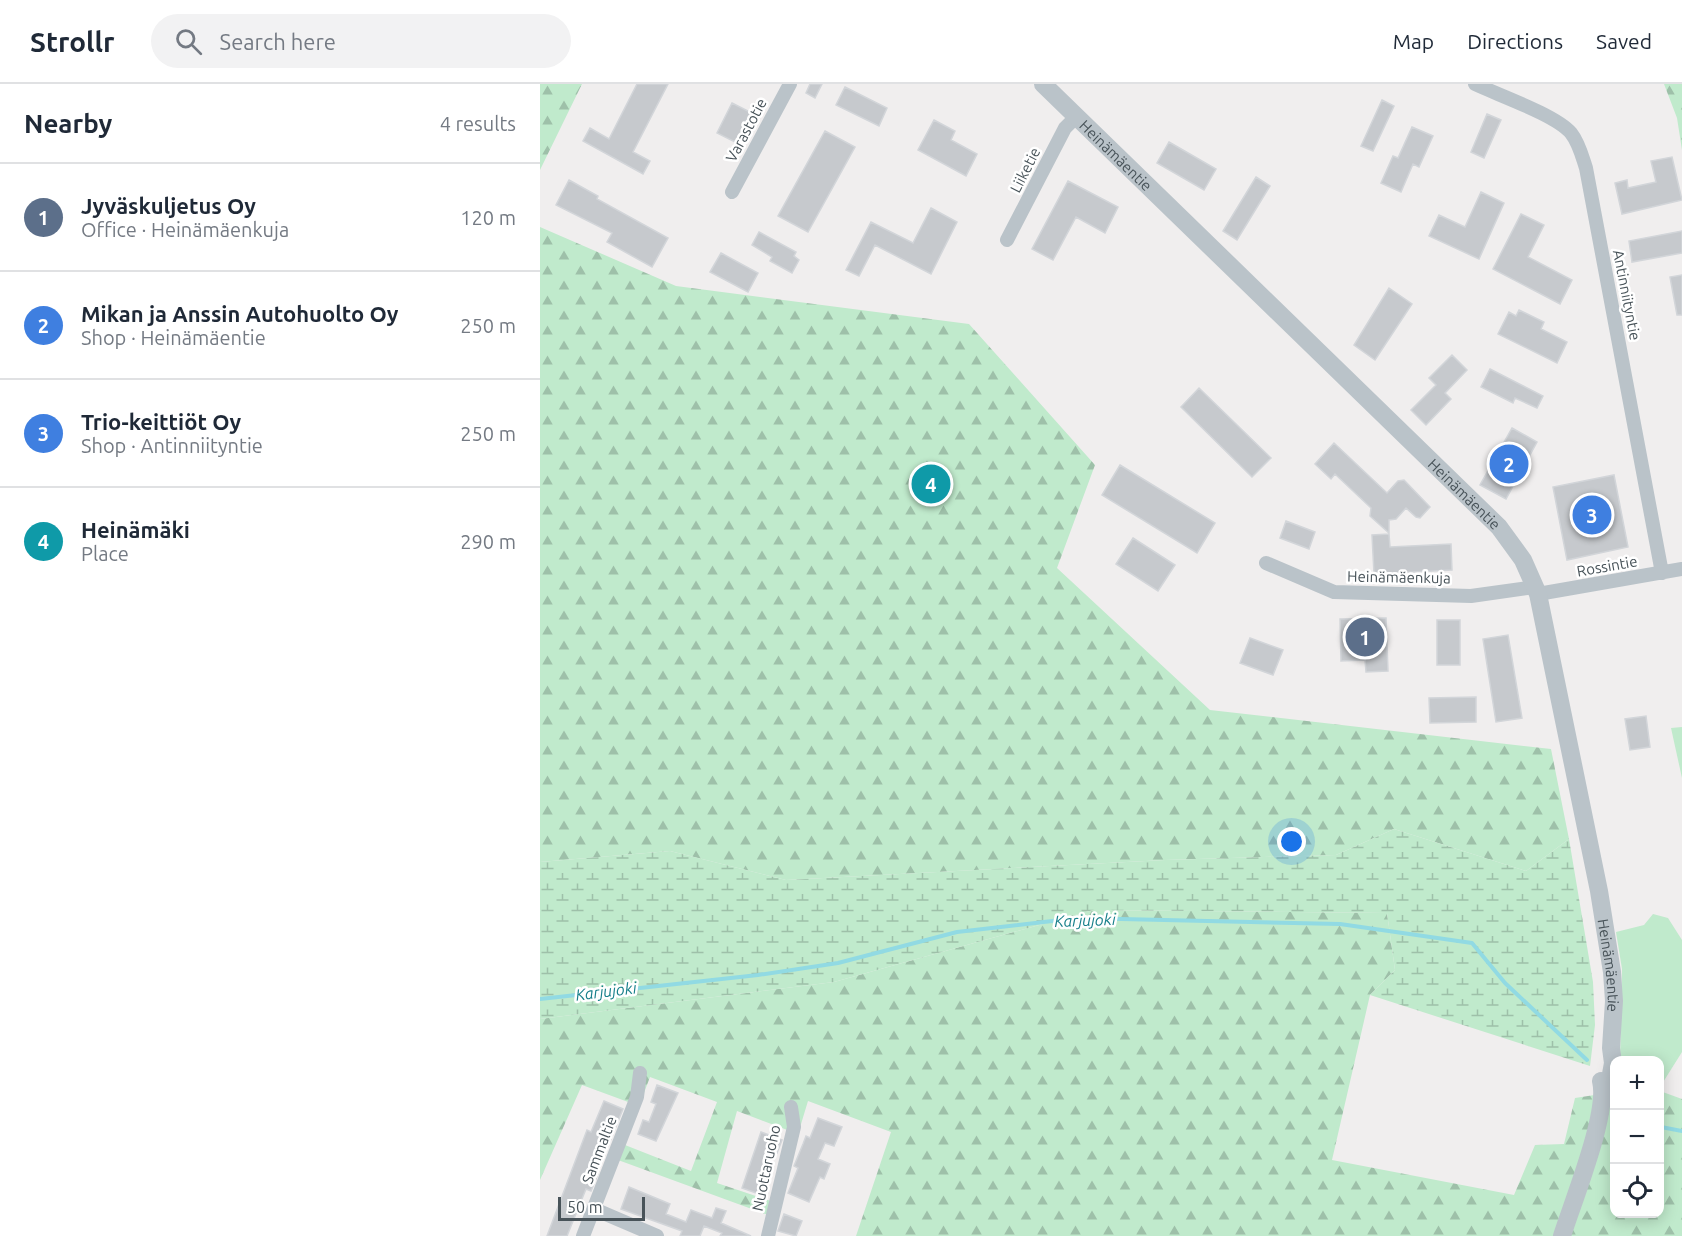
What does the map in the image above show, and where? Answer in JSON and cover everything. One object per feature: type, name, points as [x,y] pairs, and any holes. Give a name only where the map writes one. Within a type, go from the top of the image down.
[{"type":"street","name":"Varastotie","points":[[732,192],[790,84]]},
{"type":"street","name":"Heinämäentie","points":[[1042,84],[1499,527],[1523,560],[1537,591],[1606,929],[1614,1001],[1611,1048],[1601,1076],[1604,1092],[1598,1119],[1562,1236]]},
{"type":"street","name":"Antinniityntie","points":[[1475,84],[1559,123],[1571,134],[1580,150],[1588,179],[1662,573]]},
{"type":"street","name":"Liiketie","points":[[1007,240],[1065,128],[1076,117]]},
{"type":"street","name":"Heinämäenkuja","points":[[1266,563],[1334,592],[1471,596],[1537,591]]},
{"type":"street","name":"Rossintie","points":[[1537,591],[1682,569]]},
{"type":"street","name":"Sammaltie","points":[[583,1236],[637,1097],[639,1073]]},
{"type":"street","name":"Nuottaruoho","points":[[768,1236],[794,1127],[791,1107]]},
{"type":"street","points":[[594,1209],[657,1236]]},
{"type":"green space","points":[[540,84],[582,84],[540,170]]},
{"type":"green space","points":[[1664,84],[1682,84],[1682,150],[1677,118]]},
{"type":"green space","points":[[540,227],[676,286],[969,324],[1095,465],[1057,568],[1210,710],[1551,749],[1569,839],[1526,871],[1394,829],[1336,855],[1165,860],[786,880],[670,851],[540,862]]},
{"type":"green space","points":[[1682,727],[1682,778],[1671,728]]},
{"type":"green space","points":[[1394,829],[1526,871],[1569,839],[1593,982],[1595,1025],[1590,1066],[1370,995],[1395,970],[1387,913],[1093,910],[834,982],[540,1019],[540,862],[670,851],[786,880],[1165,860],[1336,855]]},
{"type":"green space","points":[[1093,910],[1387,913],[1395,970],[1370,995],[1332,1160],[1514,1195],[1535,1145],[1564,1144],[1575,1098],[1610,1093],[1610,1218],[1664,1218],[1664,1092],[1682,1099],[1682,1236],[856,1236],[891,1132],[808,1101],[798,1134],[737,1111],[717,1183],[771,1201],[768,1215],[618,1160],[625,1145],[691,1171],[717,1102],[650,1077],[639,1106],[582,1085],[540,1180],[540,1019],[834,982]]},
{"type":"green space","points":[[1653,914],[1668,918],[1682,940],[1682,1052],[1664,1081],[1664,1056],[1620,1056],[1622,969],[1616,932],[1644,925]]},
{"type":"building","points":[[637,84],[668,84],[633,152],[650,161],[643,174],[583,141],[590,128],[609,139]]},
{"type":"building","points":[[810,84],[822,84],[815,98],[806,93]]},
{"type":"building","points":[[845,87],[887,108],[879,126],[836,105]]},
{"type":"building","points":[[1382,100],[1394,106],[1373,151],[1361,146]]},
{"type":"building","points":[[732,103],[752,113],[737,143],[717,133]]},
{"type":"building","points":[[1487,114],[1501,120],[1484,158],[1471,152]]},
{"type":"building","points":[[934,120],[955,131],[951,140],[977,154],[966,176],[918,150]]},
{"type":"building","points":[[1412,127],[1433,136],[1419,167],[1413,164],[1401,192],[1381,183],[1393,156],[1398,158]]},
{"type":"building","points":[[825,131],[855,147],[808,232],[778,216]]},
{"type":"building","points":[[1169,142],[1216,169],[1204,190],[1157,163]]},
{"type":"building","points":[[1672,157],[1682,200],[1622,214],[1615,183],[1627,180],[1628,188],[1656,182],[1651,161]]},
{"type":"building","points":[[1256,177],[1270,186],[1237,240],[1223,231]]},
{"type":"building","points":[[569,180],[598,196],[597,199],[668,238],[652,267],[607,242],[612,233],[556,205]]},
{"type":"building","points":[[1068,181],[1118,207],[1105,233],[1076,217],[1053,260],[1032,249]]},
{"type":"building","points":[[1481,192],[1504,203],[1479,259],[1429,236],[1439,215],[1465,227]]},
{"type":"building","points":[[931,208],[957,222],[931,274],[875,245],[859,276],[846,270],[871,222],[913,243]]},
{"type":"building","points":[[1521,214],[1544,225],[1528,257],[1572,280],[1560,304],[1493,269]]},
{"type":"building","points":[[1682,231],[1682,253],[1632,262],[1629,241]]},
{"type":"building","points":[[759,232],[796,252],[794,256],[799,260],[792,273],[770,261],[772,257],[752,245]]},
{"type":"building","points":[[721,253],[758,273],[748,292],[710,272]]},
{"type":"building","points":[[1682,275],[1682,315],[1677,315],[1670,277]]},
{"type":"building","points":[[1389,288],[1412,304],[1375,360],[1354,345]]},
{"type":"building","points":[[1519,310],[1544,322],[1541,329],[1567,342],[1557,363],[1498,334],[1509,312],[1516,316]]},
{"type":"building","points":[[1452,355],[1467,370],[1445,393],[1451,399],[1426,425],[1411,410],[1436,385],[1429,378]]},
{"type":"building","points":[[1490,369],[1543,396],[1537,408],[1515,398],[1513,403],[1481,387]]},
{"type":"building","points":[[1199,388],[1271,458],[1252,477],[1181,407]]},
{"type":"building","points":[[1512,428],[1537,442],[1506,499],[1480,485]]},
{"type":"building","points":[[1334,443],[1387,493],[1398,481],[1404,480],[1430,507],[1420,518],[1406,508],[1396,519],[1389,520],[1389,533],[1370,516],[1371,508],[1335,474],[1331,479],[1315,464]]},
{"type":"building","points":[[1120,465],[1215,523],[1197,553],[1102,495]]},
{"type":"building","points":[[1614,475],[1628,547],[1567,560],[1553,487]]},
{"type":"building","points":[[1286,521],[1315,532],[1309,549],[1280,538]]},
{"type":"building","points":[[1389,534],[1390,547],[1451,544],[1452,570],[1374,574],[1372,535]]},
{"type":"building","points":[[1133,538],[1175,565],[1158,591],[1116,564]]},
{"type":"building","points":[[1386,618],[1388,671],[1366,672],[1365,660],[1341,661],[1340,619]]},
{"type":"building","points":[[1437,620],[1460,620],[1460,665],[1437,665]]},
{"type":"building","points":[[1508,635],[1522,718],[1496,722],[1483,639]]},
{"type":"building","points":[[1250,638],[1283,650],[1273,675],[1240,663]]},
{"type":"building","points":[[1476,697],[1476,722],[1430,723],[1429,698]]},
{"type":"building","points":[[1646,716],[1650,747],[1630,750],[1625,719]]},
{"type":"building","points":[[657,1085],[678,1093],[656,1141],[638,1134],[643,1120],[649,1122],[656,1104],[651,1102]]},
{"type":"building","points":[[604,1101],[623,1109],[604,1156],[597,1153],[590,1171],[598,1174],[591,1191],[586,1189],[567,1236],[547,1236],[587,1130],[591,1132]]},
{"type":"building","points":[[818,1118],[842,1127],[834,1146],[825,1143],[818,1159],[830,1164],[824,1179],[820,1177],[809,1202],[788,1193],[798,1168],[794,1166],[806,1136],[810,1138]]},
{"type":"building","points":[[761,1132],[782,1140],[777,1153],[771,1151],[765,1168],[771,1170],[762,1195],[742,1188]]},
{"type":"building","points":[[629,1187],[670,1204],[666,1214],[686,1222],[691,1210],[712,1218],[716,1208],[726,1211],[721,1223],[751,1236],[720,1236],[722,1233],[704,1226],[700,1236],[680,1236],[682,1231],[621,1209]]},
{"type":"building","points":[[784,1214],[802,1221],[796,1236],[778,1231]]},
{"type":"waterway","name":"Karjujoki","points":[[540,999],[758,975],[838,963],[957,932],[1078,918],[1340,924],[1472,943],[1505,983],[1587,1060]]},
{"type":"waterway","name":"Karjujoki","points":[[1664,1128],[1682,1131]]},
{"type":"place","name":"Mikan ja Anssin Autohuolto Oy","points":[[1509,464]]},
{"type":"place","name":"Heinämäki","points":[[931,484]]},
{"type":"place","name":"Trio-keittiöt Oy","points":[[1592,515]]},
{"type":"place","name":"Jyväskuljetus Oy","points":[[1365,637]]}]
